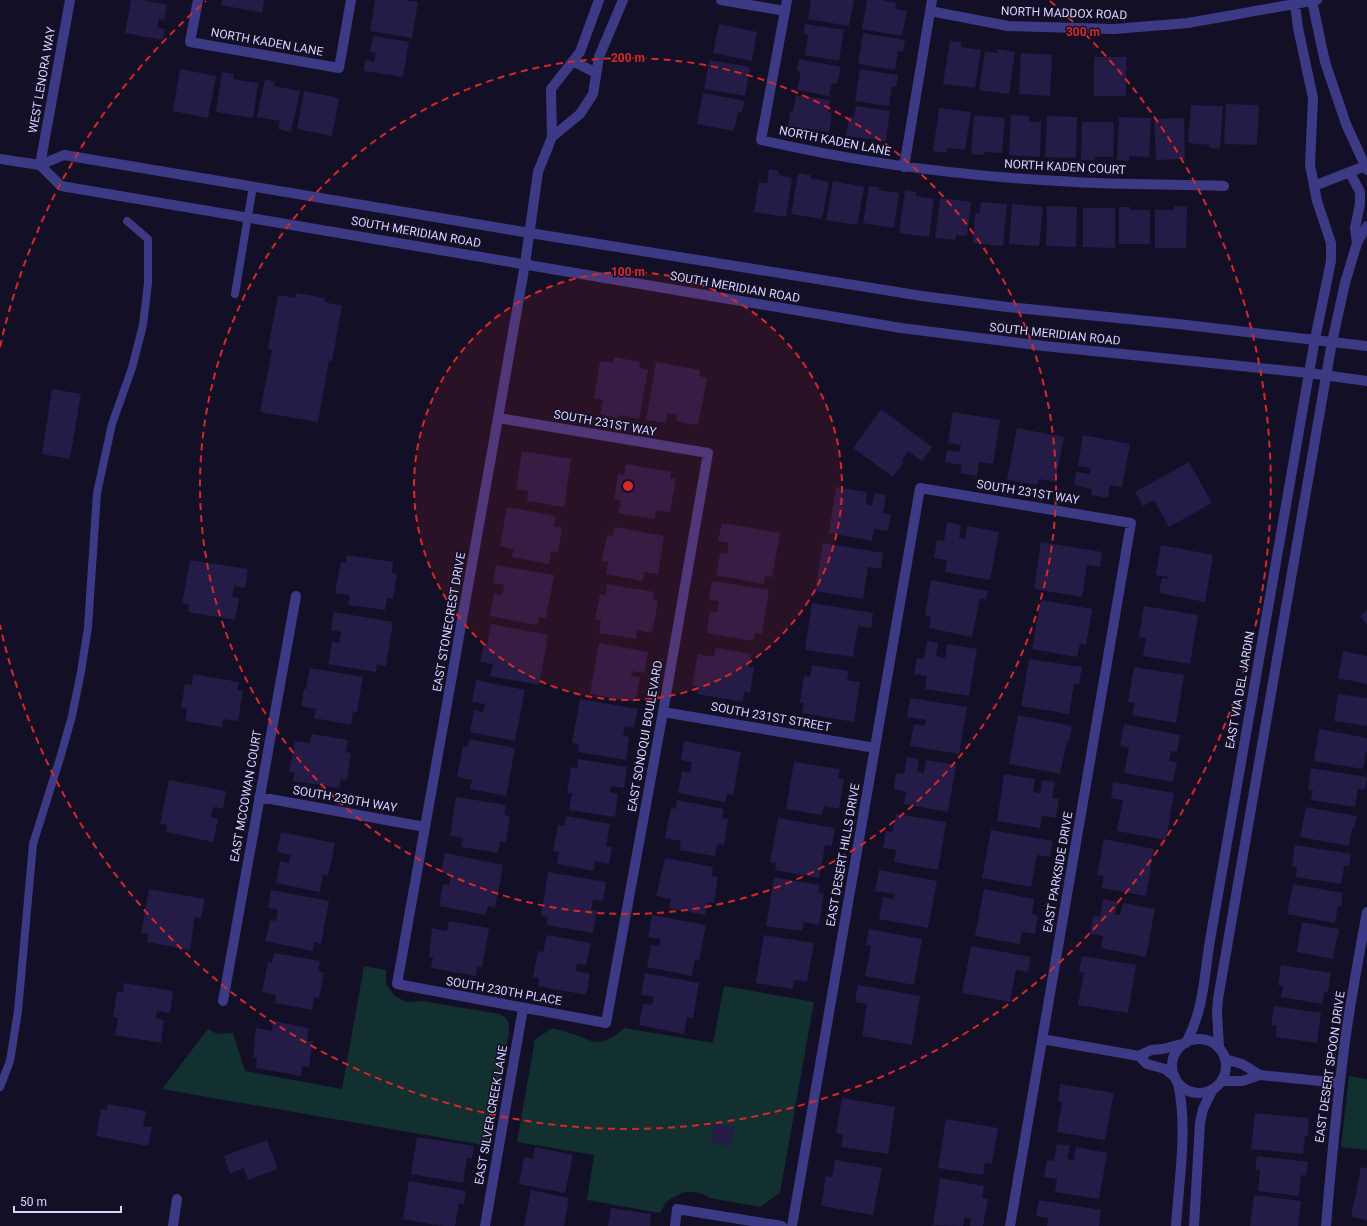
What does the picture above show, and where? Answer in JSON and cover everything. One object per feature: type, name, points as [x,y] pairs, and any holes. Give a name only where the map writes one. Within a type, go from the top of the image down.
[{"type":"street","name":"WEST LENORA WAY","points":[[40,164],[70,0]]},
{"type":"street","name":"NORTH KADEN LANE","points":[[198,0],[190,42],[338,68],[351,0]]},
{"type":"street","points":[[552,137],[551,89],[580,52],[599,0]]},
{"type":"street","points":[[552,137],[580,114],[593,94],[599,57],[623,0]]},
{"type":"street","points":[[721,0],[785,11],[787,0]]},
{"type":"street","points":[[904,167],[932,0]]},
{"type":"street","points":[[1314,0],[1325,62],[1346,124],[1366,168],[1314,186]]},
{"type":"street","name":"NORTH MADDOX ROAD","points":[[930,11],[1008,26],[1114,30],[1188,23],[1314,0]]},
{"type":"street","name":"EAST VIA DEL JARDIN","points":[[1186,1043],[1200,1010],[1204,988],[1205,967],[1315,339],[1331,261],[1331,243],[1317,201],[1310,165],[1313,98],[1298,28],[1295,4]]},
{"type":"street","name":"NORTH KADEN LANE","points":[[785,11],[761,140],[807,151],[904,167]]},
{"type":"street","points":[[573,61],[596,73]]},
{"type":"street","name":"EAST STONECREST DRIVE","points":[[397,984],[525,264],[538,172],[552,137]]},
{"type":"street","name":"SOUTH MERIDIAN ROAD","points":[[0,159],[40,164],[64,155],[530,233],[965,302],[1315,339],[1367,346]]},
{"type":"street","name":"SOUTH MERIDIAN ROAD","points":[[40,164],[61,186],[901,328],[1044,346],[1309,373],[1367,381]]},
{"type":"street","name":"NORTH KADEN COURT","points":[[904,167],[988,176],[1077,182],[1224,186]]},
{"type":"street","points":[[1350,173],[1360,192],[1360,204],[1355,228],[1356,243]]},
{"type":"street","points":[[1042,1039],[1139,1056],[1147,1064],[1165,1069],[1184,1088],[1191,1092],[1206,1092],[1213,1089],[1222,1081],[1225,1074],[1225,1059],[1219,1048],[1217,1012],[1218,999],[1332,342],[1345,282],[1356,243],[1367,226]]},
{"type":"street","name":"SOUTH 231ST WAY","points":[[498,418],[708,453]]},
{"type":"street","name":"EAST SONOQUI BOULEVARD","points":[[606,1023],[663,712],[708,453]]},
{"type":"street","name":"SOUTH 231ST WAY","points":[[920,488],[1131,523]]},
{"type":"street","name":"EAST DESERT HILLS DRIVE","points":[[792,1226],[920,488]]},
{"type":"street","name":"EAST PARKSIDE DRIVE","points":[[1010,1226],[1131,523]]},
{"type":"street","name":"EAST MCCOWAN COURT","points":[[223,1001],[296,596]]},
{"type":"street","name":"SOUTH 231ST STREET","points":[[663,712],[874,748]]},
{"type":"street","name":"SOUTH 230TH WAY","points":[[260,797],[425,827]]},
{"type":"street","name":"EAST DESERT SPOON DRIVE","points":[[1326,1226],[1340,1083],[1353,990],[1367,912]]},
{"type":"street","name":"SOUTH 230TH PLACE","points":[[397,984],[606,1023]]},
{"type":"street","name":"EAST SILVER CREEK LANE","points":[[485,1226],[523,1008]]},
{"type":"street","points":[[1139,1056],[1151,1050],[1167,1048],[1193,1040],[1207,1040],[1219,1048]]},
{"type":"street","points":[[1176,1226],[1182,1146],[1182,1102],[1173,1069],[1173,1062],[1179,1048],[1186,1043]]},
{"type":"street","points":[[1225,1059],[1242,1064],[1260,1074],[1340,1083]]},
{"type":"street","points":[[1222,1081],[1242,1081],[1260,1074]]},
{"type":"street","points":[[1194,1226],[1200,1123],[1203,1109],[1213,1089]]},
{"type":"street","points":[[173,1226],[177,1199]]},
{"type":"street","points":[[675,1226],[678,1209],[782,1226]]},
{"type":"lane","points":[[235,294],[253,186]]},
{"type":"lane","points":[[0,1087],[10,1061],[18,1011],[33,844],[72,716],[81,672],[88,627],[97,493],[112,424],[132,368],[143,325],[148,283],[148,239],[127,221]]},
{"type":"green space","points":[[364,966],[386,970],[386,984],[395,996],[406,1002],[422,1001],[499,1014],[507,1019],[509,1032],[489,1146],[162,1089],[208,1029],[217,1033],[233,1033],[245,1071],[342,1089]]},
{"type":"green space","points":[[724,986],[814,1002],[780,1193],[760,1207],[710,1198],[695,1192],[685,1192],[666,1202],[660,1213],[587,1200],[594,1155],[517,1142],[534,1045],[533,1041],[552,1028],[598,1042],[612,1038],[624,1028],[713,1043]]},
{"type":"green space","points":[[1349,1076],[1367,1079],[1367,1150],[1341,1147]]},
{"type":"building","points":[[131,0],[142,0],[167,5],[164,20],[159,19],[157,28],[165,29],[163,40],[125,33]]},
{"type":"building","points":[[222,0],[264,0],[262,13],[221,5]]},
{"type":"building","points":[[375,0],[403,0],[418,2],[412,38],[370,31]]},
{"type":"building","points":[[811,0],[854,0],[849,26],[808,19]]},
{"type":"building","points":[[867,0],[881,0],[896,3],[895,9],[907,11],[902,36],[862,29]]},
{"type":"building","points":[[719,24],[757,32],[752,61],[713,53]]},
{"type":"building","points":[[805,24],[844,30],[839,61],[805,55],[808,35],[804,34]]},
{"type":"building","points":[[863,33],[905,40],[903,52],[898,51],[895,70],[858,64]]},
{"type":"building","points":[[373,36],[409,42],[403,77],[364,71],[365,60],[374,62],[376,53],[370,52]]},
{"type":"building","points":[[950,41],[961,42],[961,47],[981,50],[975,88],[943,84]]},
{"type":"building","points":[[998,49],[1015,52],[1009,94],[979,90],[985,51],[998,53]]},
{"type":"building","points":[[1021,53],[1052,55],[1050,96],[1019,94]]},
{"type":"building","points":[[1094,57],[1126,57],[1126,96],[1094,96]]},
{"type":"building","points":[[799,59],[841,67],[837,84],[832,83],[829,96],[797,90],[801,71],[797,71]]},
{"type":"building","points":[[709,60],[750,67],[745,96],[704,89]]},
{"type":"building","points":[[180,69],[216,76],[208,118],[173,111]]},
{"type":"building","points":[[860,69],[898,75],[896,87],[892,86],[889,106],[855,101]]},
{"type":"building","points":[[222,72],[234,74],[233,79],[258,83],[253,118],[216,112]]},
{"type":"building","points":[[265,79],[275,82],[274,86],[300,91],[291,132],[278,129],[280,121],[257,117]]},
{"type":"building","points":[[304,91],[339,98],[332,136],[297,129]]},
{"type":"building","points":[[703,93],[745,101],[742,113],[738,112],[734,131],[697,124]]},
{"type":"building","points":[[796,95],[830,100],[828,112],[832,113],[829,132],[788,126],[790,112],[793,112]]},
{"type":"building","points":[[1226,104],[1259,105],[1257,145],[1224,144]]},
{"type":"building","points":[[1191,105],[1223,106],[1220,149],[1209,148],[1210,145],[1188,143]]},
{"type":"building","points":[[856,106],[890,111],[886,141],[846,136],[849,117],[854,117]]},
{"type":"building","points":[[939,108],[971,112],[965,150],[947,148],[946,153],[933,151]]},
{"type":"building","points":[[974,115],[1005,118],[1002,153],[984,152],[984,155],[971,154]]},
{"type":"building","points":[[1011,115],[1029,116],[1029,122],[1041,122],[1040,157],[1009,155]]},
{"type":"building","points":[[1047,116],[1077,117],[1076,158],[1045,157]]},
{"type":"building","points":[[1119,117],[1151,118],[1149,157],[1130,156],[1129,161],[1117,160]]},
{"type":"building","points":[[1184,118],[1185,159],[1156,160],[1154,119]]},
{"type":"building","points":[[1082,122],[1114,122],[1113,157],[1094,157],[1094,160],[1081,160]]},
{"type":"building","points":[[769,169],[779,171],[778,175],[792,178],[786,217],[754,212],[759,182],[767,183]]},
{"type":"building","points":[[798,173],[810,175],[810,178],[829,182],[822,219],[791,214]]},
{"type":"building","points":[[833,181],[864,187],[857,225],[826,220]]},
{"type":"building","points":[[869,186],[879,187],[879,190],[899,193],[894,228],[863,223]]},
{"type":"building","points":[[905,190],[916,192],[916,196],[934,199],[929,237],[899,233]]},
{"type":"building","points":[[940,198],[971,202],[967,236],[956,235],[955,240],[935,238]]},
{"type":"building","points":[[981,202],[1007,204],[1003,246],[973,243],[975,213],[980,213]]},
{"type":"building","points":[[1012,204],[1043,207],[1039,246],[1009,244]]},
{"type":"building","points":[[1047,206],[1077,207],[1076,247],[1046,246]]},
{"type":"building","points":[[1174,206],[1187,207],[1186,248],[1155,248],[1155,210],[1174,210]]},
{"type":"building","points":[[1119,207],[1130,207],[1130,210],[1150,210],[1150,244],[1119,244]]},
{"type":"building","points":[[1083,208],[1115,208],[1115,248],[1083,247]]},
{"type":"building","points":[[296,293],[325,298],[324,302],[342,306],[332,361],[329,361],[318,422],[260,412],[272,350],[268,349],[278,295],[295,298]]},
{"type":"building","points":[[614,357],[640,362],[639,368],[648,370],[639,419],[618,415],[618,418],[600,414],[603,400],[594,398],[600,361],[613,363]]},
{"type":"building","points":[[656,362],[700,370],[699,376],[707,378],[698,425],[676,421],[677,414],[667,413],[666,423],[646,420]]},
{"type":"building","points":[[52,389],[81,394],[70,459],[42,454]]},
{"type":"building","points":[[881,409],[932,447],[922,461],[908,451],[902,461],[904,462],[893,477],[853,448]]},
{"type":"building","points":[[953,412],[1000,420],[993,464],[979,462],[977,476],[960,473],[962,465],[945,462],[947,450],[959,452],[961,445],[948,443]]},
{"type":"building","points":[[1017,428],[1064,437],[1055,482],[1039,479],[1037,485],[1007,480]]},
{"type":"building","points":[[1083,435],[1130,444],[1122,487],[1110,485],[1108,498],[1091,495],[1092,489],[1074,485],[1076,472],[1089,474],[1091,468],[1078,466]]},
{"type":"building","points":[[522,451],[571,459],[564,507],[527,501],[528,491],[516,489]]},
{"type":"building","points":[[1189,462],[1212,503],[1169,527],[1154,500],[1143,506],[1135,492]]},
{"type":"building","points":[[626,464],[671,472],[670,478],[676,479],[670,512],[656,510],[655,519],[618,513],[621,500],[614,499],[618,474],[624,475]]},
{"type":"building","points":[[836,487],[867,492],[866,504],[872,505],[874,493],[886,495],[883,513],[891,514],[888,531],[874,529],[872,541],[829,533]]},
{"type":"building","points":[[507,507],[556,516],[554,526],[562,528],[558,553],[551,551],[549,564],[512,557],[514,549],[500,546]]},
{"type":"building","points":[[947,522],[961,525],[959,538],[965,539],[967,526],[999,532],[990,580],[945,572],[947,560],[934,558],[937,540],[944,541]]},
{"type":"building","points":[[722,523],[780,533],[772,577],[765,576],[764,584],[716,575],[720,553],[727,554],[729,543],[718,541]]},
{"type":"building","points":[[614,527],[664,536],[658,574],[644,572],[643,581],[606,574],[608,562],[602,561],[607,535],[613,536]]},
{"type":"building","points":[[1041,542],[1102,552],[1100,567],[1087,565],[1082,597],[1034,589]]},
{"type":"building","points":[[823,543],[883,553],[881,569],[868,567],[863,599],[815,591]]},
{"type":"building","points":[[1161,545],[1213,555],[1205,602],[1159,593],[1162,578],[1168,579],[1168,577],[1156,575]]},
{"type":"building","points":[[347,555],[393,562],[392,573],[397,574],[393,599],[387,598],[385,610],[348,605],[350,595],[335,593],[341,562],[346,563]]},
{"type":"building","points":[[190,560],[248,569],[245,588],[234,586],[232,597],[239,598],[235,620],[188,612],[189,604],[182,603]]},
{"type":"building","points":[[496,565],[554,575],[546,618],[539,617],[538,625],[490,616],[494,594],[502,596],[504,585],[493,583]]},
{"type":"building","points":[[931,580],[988,591],[986,600],[980,598],[972,637],[929,628],[931,617],[925,615]]},
{"type":"building","points":[[712,581],[769,590],[762,634],[755,633],[753,641],[707,633],[710,611],[717,612],[719,601],[709,600]]},
{"type":"building","points":[[607,584],[654,592],[653,600],[658,601],[652,633],[637,630],[636,639],[599,633],[601,620],[595,619],[600,594],[606,595]]},
{"type":"building","points":[[1041,600],[1092,609],[1086,645],[1080,644],[1077,657],[1032,649]]},
{"type":"building","points":[[812,603],[873,613],[871,628],[858,626],[853,657],[805,650]]},
{"type":"building","points":[[1144,606],[1198,615],[1190,664],[1143,656],[1146,638],[1139,637]]},
{"type":"building","points":[[1367,610],[1367,625],[1360,616]]},
{"type":"building","points":[[334,612],[393,622],[386,666],[377,664],[376,672],[328,664],[332,642],[339,643],[341,632],[331,630]]},
{"type":"building","points":[[491,624],[548,635],[539,685],[490,676],[493,664],[480,662],[484,644],[487,645]]},
{"type":"building","points":[[927,641],[938,643],[936,656],[945,658],[947,644],[977,649],[969,696],[925,689],[927,676],[914,674],[917,658],[924,659]]},
{"type":"building","points":[[599,643],[648,652],[644,673],[632,671],[631,676],[640,677],[635,702],[590,694]]},
{"type":"building","points":[[716,648],[751,654],[749,667],[754,667],[750,693],[744,692],[743,702],[697,694],[698,686],[692,685],[698,654],[714,657]]},
{"type":"building","points":[[1343,651],[1367,656],[1367,684],[1338,678]]},
{"type":"building","points":[[1029,659],[1082,667],[1079,684],[1074,684],[1069,714],[1021,706]]},
{"type":"building","points":[[812,665],[849,671],[847,680],[860,682],[854,722],[802,713],[804,703],[800,703],[804,676],[810,677]]},
{"type":"building","points":[[1134,667],[1184,675],[1176,723],[1132,715],[1135,703],[1128,702]]},
{"type":"building","points":[[310,668],[363,677],[357,712],[353,712],[351,725],[314,718],[316,709],[301,706]]},
{"type":"building","points":[[193,674],[239,682],[237,690],[243,691],[238,721],[223,719],[222,727],[185,721],[187,709],[181,707],[185,684],[192,685]]},
{"type":"building","points":[[476,680],[525,690],[515,741],[470,732],[474,710],[483,712],[485,704],[472,702]]},
{"type":"building","points":[[1338,694],[1367,698],[1367,726],[1334,721]]},
{"type":"building","points":[[910,698],[967,707],[959,754],[910,746],[914,724],[925,726],[926,720],[907,717]]},
{"type":"building","points":[[580,699],[638,709],[634,728],[625,726],[623,736],[629,737],[626,760],[578,752],[579,744],[572,743]]},
{"type":"building","points":[[1018,715],[1072,726],[1069,742],[1067,741],[1060,774],[1009,764]]},
{"type":"building","points":[[1124,724],[1180,735],[1177,752],[1171,751],[1169,761],[1177,762],[1173,782],[1124,773],[1129,748],[1120,746]]},
{"type":"building","points":[[1319,729],[1367,738],[1367,752],[1363,769],[1314,761]]},
{"type":"building","points":[[312,734],[348,740],[346,752],[351,753],[347,780],[341,779],[339,788],[293,781],[294,773],[289,772],[295,741],[310,743]]},
{"type":"building","points":[[469,739],[515,748],[506,796],[470,789],[472,780],[457,777],[463,746],[468,747]]},
{"type":"building","points":[[684,741],[741,752],[733,795],[727,794],[725,802],[678,793],[682,771],[690,773],[692,762],[681,760]]},
{"type":"building","points":[[907,757],[919,759],[917,772],[924,773],[926,760],[956,765],[948,812],[904,804],[906,792],[894,789],[896,773],[904,774]]},
{"type":"building","points":[[578,759],[627,767],[624,788],[611,786],[610,792],[618,794],[615,817],[569,810],[572,793],[567,793],[571,767],[577,768]]},
{"type":"building","points":[[794,762],[840,769],[838,778],[844,779],[839,809],[824,806],[822,815],[786,809]]},
{"type":"building","points":[[1311,768],[1367,777],[1365,790],[1358,789],[1355,807],[1311,800],[1313,790],[1308,790]]},
{"type":"building","points":[[1004,774],[1035,779],[1033,792],[1040,793],[1042,780],[1055,782],[1052,798],[1059,799],[1056,818],[1042,816],[1040,828],[997,821]]},
{"type":"building","points":[[169,780],[226,791],[223,809],[213,807],[211,817],[218,819],[213,842],[166,832],[167,825],[160,824]]},
{"type":"building","points":[[1113,782],[1174,793],[1166,840],[1117,831],[1123,800],[1111,798]]},
{"type":"building","points":[[456,797],[506,805],[504,815],[510,816],[506,842],[500,841],[498,853],[461,847],[463,838],[450,836]]},
{"type":"building","points":[[677,800],[724,809],[722,818],[728,819],[724,845],[717,844],[715,856],[679,850],[681,841],[665,838],[671,808],[676,809]]},
{"type":"building","points":[[1306,807],[1357,816],[1354,829],[1352,828],[1349,846],[1300,837]]},
{"type":"building","points":[[896,814],[946,822],[938,870],[894,862],[896,850],[883,848],[886,831],[893,832]]},
{"type":"building","points":[[566,816],[610,824],[606,846],[612,847],[609,864],[595,861],[594,871],[557,864],[559,852],[553,851],[558,825],[564,826]]},
{"type":"building","points":[[778,818],[835,828],[832,846],[825,845],[819,878],[775,870],[776,863],[770,862]]},
{"type":"building","points":[[991,830],[1053,841],[1050,857],[1037,855],[1031,887],[982,878]]},
{"type":"building","points":[[281,832],[335,843],[328,876],[323,874],[320,892],[276,883],[280,861],[289,863],[291,855],[277,852]]},
{"type":"building","points":[[1104,839],[1154,849],[1146,896],[1101,888],[1104,876],[1097,875]]},
{"type":"building","points":[[1295,845],[1351,854],[1349,866],[1344,866],[1341,884],[1296,877],[1297,867],[1292,866]]},
{"type":"building","points":[[445,853],[503,865],[495,908],[488,906],[486,915],[439,906],[443,884],[449,885],[451,875],[441,872]]},
{"type":"building","points":[[665,858],[713,867],[712,876],[718,877],[714,903],[708,902],[705,915],[669,908],[671,899],[656,896]]},
{"type":"building","points":[[879,870],[937,881],[928,928],[879,919],[883,897],[894,899],[895,894],[875,891]]},
{"type":"building","points":[[548,872],[606,882],[603,901],[593,900],[591,910],[597,911],[593,933],[546,925],[548,917],[541,916]]},
{"type":"building","points":[[774,877],[820,885],[818,893],[824,894],[819,925],[804,922],[802,931],[766,926]]},
{"type":"building","points":[[1293,884],[1343,893],[1341,906],[1338,906],[1335,923],[1287,914]]},
{"type":"building","points":[[149,889],[205,899],[201,918],[195,917],[190,950],[147,942],[148,934],[141,933]]},
{"type":"building","points":[[984,889],[1034,899],[1032,914],[1038,915],[1035,934],[1022,932],[1020,944],[975,936]]},
{"type":"building","points":[[271,890],[329,901],[321,944],[314,942],[313,951],[265,941],[270,920],[276,921],[278,910],[268,908]]},
{"type":"building","points":[[1103,899],[1118,902],[1115,915],[1120,915],[1123,903],[1155,909],[1146,957],[1101,948],[1103,936],[1090,934],[1093,916],[1100,917]]},
{"type":"building","points":[[652,915],[706,925],[699,960],[695,959],[692,976],[647,967],[651,945],[659,946],[661,939],[648,937]]},
{"type":"building","points":[[449,921],[489,928],[482,967],[477,966],[476,976],[431,968],[433,958],[429,957],[432,928],[447,931]]},
{"type":"building","points":[[1302,922],[1339,929],[1333,959],[1297,952]]},
{"type":"building","points":[[869,929],[922,939],[914,985],[865,976],[871,946],[866,945]]},
{"type":"building","points":[[547,935],[591,943],[586,965],[577,964],[576,971],[590,974],[586,995],[538,986],[539,978],[533,977],[538,951],[543,952]]},
{"type":"building","points":[[764,935],[814,943],[807,982],[794,980],[793,989],[756,983]]},
{"type":"building","points":[[971,946],[1031,957],[1028,972],[1016,970],[1010,1002],[962,993]]},
{"type":"building","points":[[274,953],[320,961],[318,971],[324,973],[319,998],[314,997],[312,1010],[275,1003],[276,995],[262,992],[268,962],[272,963]]},
{"type":"building","points":[[1082,956],[1136,965],[1128,1013],[1078,1005],[1084,973],[1079,972]]},
{"type":"building","points":[[1281,965],[1331,973],[1328,992],[1324,992],[1322,1004],[1281,997],[1283,986],[1278,985]]},
{"type":"building","points":[[645,973],[699,983],[693,1018],[687,1017],[684,1034],[639,1025],[643,1004],[652,1005],[654,997],[641,995]]},
{"type":"building","points":[[124,983],[173,991],[170,1013],[157,1011],[156,1018],[164,1020],[161,1043],[115,1035],[118,1018],[113,1017],[117,992],[123,992]]},
{"type":"building","points":[[858,985],[920,996],[912,1045],[862,1036],[867,1004],[855,1002]]},
{"type":"building","points":[[1274,1006],[1321,1013],[1317,1043],[1275,1037],[1277,1026],[1271,1025]]},
{"type":"building","points":[[273,1021],[309,1028],[307,1041],[313,1041],[309,1067],[302,1066],[301,1076],[256,1068],[257,1058],[253,1057],[256,1028],[272,1031]]},
{"type":"building","points":[[1060,1084],[1114,1093],[1105,1140],[1057,1132],[1062,1102],[1058,1101]]},
{"type":"building","points":[[842,1098],[895,1107],[888,1154],[841,1147],[843,1135],[836,1133]]},
{"type":"building","points":[[108,1104],[146,1111],[143,1126],[152,1127],[148,1146],[96,1136],[101,1109],[107,1110]]},
{"type":"building","points":[[1255,1113],[1309,1118],[1308,1136],[1305,1136],[1303,1154],[1251,1149]]},
{"type":"building","points":[[946,1119],[998,1128],[992,1164],[985,1163],[983,1175],[938,1168]]},
{"type":"building","points":[[714,1124],[735,1127],[731,1146],[711,1143]]},
{"type":"building","points":[[417,1137],[474,1146],[472,1159],[467,1158],[463,1183],[411,1174]]},
{"type":"building","points":[[267,1140],[278,1169],[248,1180],[244,1168],[230,1174],[224,1156]]},
{"type":"building","points":[[1057,1144],[1070,1146],[1067,1159],[1074,1160],[1076,1147],[1107,1153],[1099,1199],[1055,1192],[1057,1179],[1044,1177],[1047,1160],[1054,1161]]},
{"type":"building","points":[[535,1147],[573,1155],[565,1193],[519,1184],[524,1157],[533,1159]]},
{"type":"building","points":[[1257,1156],[1308,1162],[1306,1176],[1301,1175],[1299,1196],[1258,1191],[1260,1170],[1255,1170]]},
{"type":"building","points":[[835,1160],[882,1168],[873,1215],[821,1206],[826,1176],[832,1177]]},
{"type":"building","points":[[1361,1167],[1367,1168],[1367,1220],[1351,1217]]},
{"type":"building","points":[[940,1178],[984,1186],[982,1198],[988,1199],[983,1226],[970,1226],[971,1219],[965,1217],[963,1226],[933,1225]]},
{"type":"building","points":[[409,1181],[466,1191],[464,1204],[459,1203],[455,1226],[443,1226],[403,1219]]},
{"type":"building","points":[[531,1190],[569,1198],[564,1226],[524,1226]]},
{"type":"building","points":[[1254,1195],[1301,1201],[1298,1226],[1250,1226]]},
{"type":"building","points":[[1039,1200],[1101,1210],[1099,1226],[1047,1226],[1048,1218],[1036,1216]]},
{"type":"building","points":[[611,1208],[651,1214],[650,1226],[608,1226]]}]
